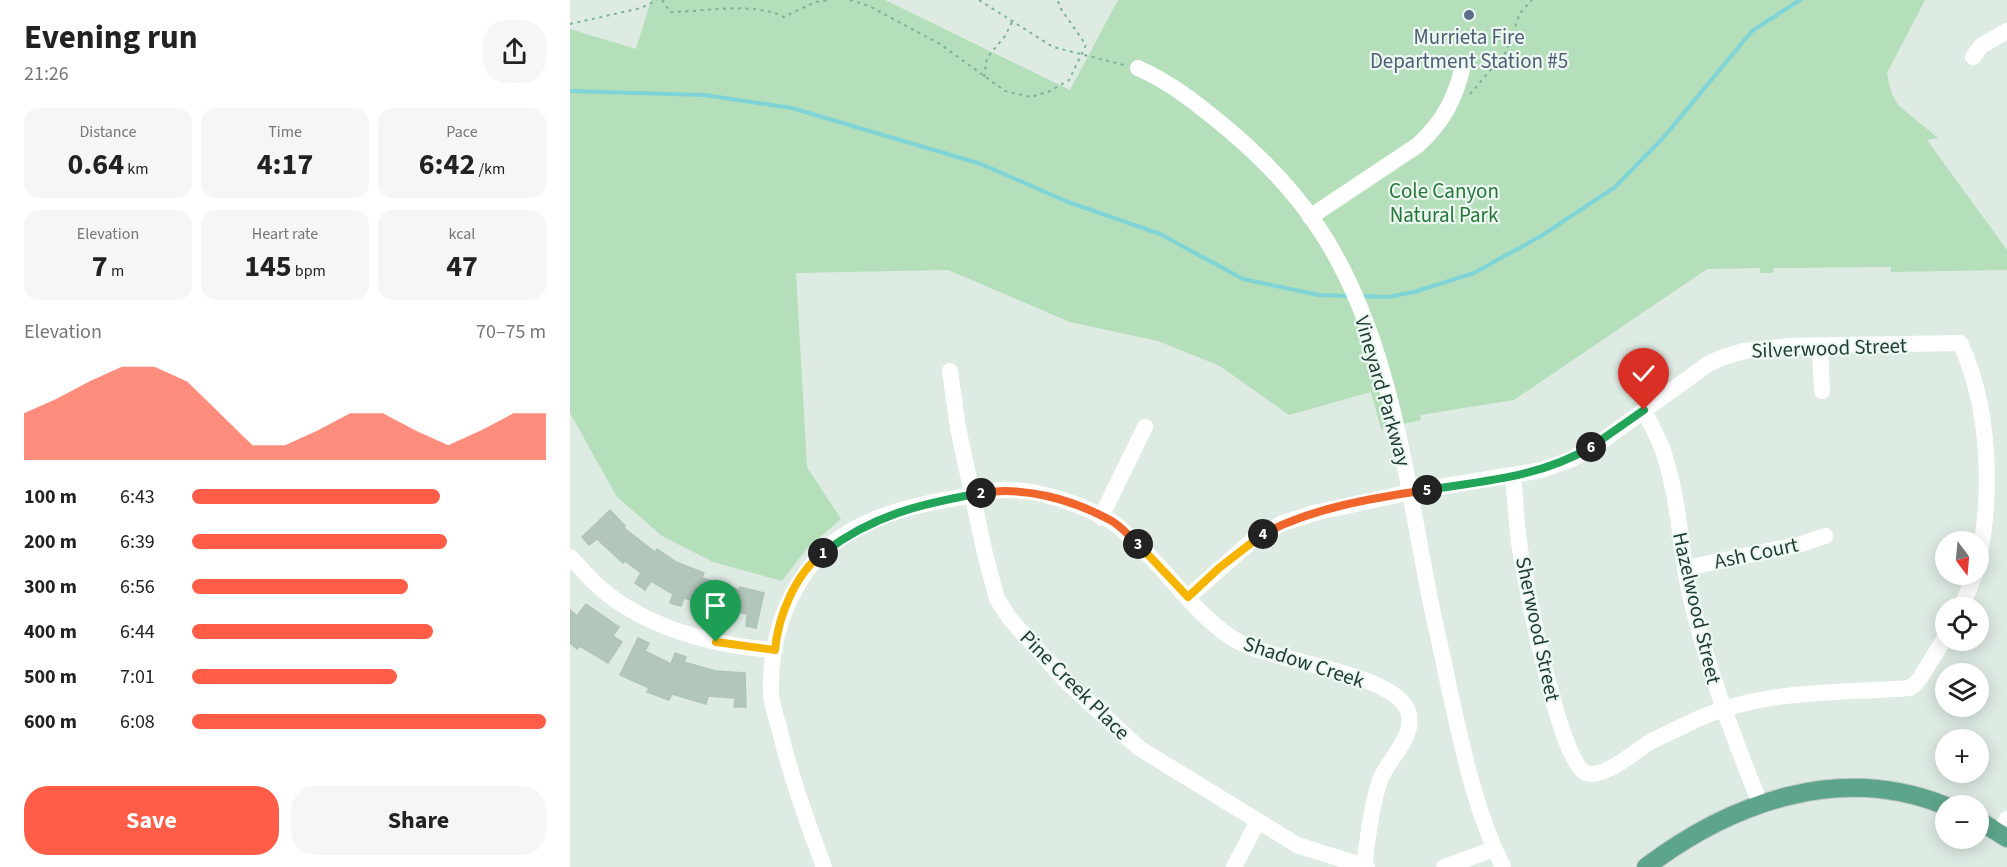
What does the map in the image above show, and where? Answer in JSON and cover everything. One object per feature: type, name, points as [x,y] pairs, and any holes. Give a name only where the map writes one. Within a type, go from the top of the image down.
[{"type":"main road","points":[[1646,867],[1698,831],[1760,803],[1819,789],[1849,787],[1910,794],[1935,802]]},
{"type":"main road","points":[[1989,824],[2004,830]]},
{"type":"street","points":[[1973,57],[1981,46],[2007,31]]},
{"type":"street","points":[[1310,217],[1418,145],[1432,132],[1445,116],[1458,90],[1463,65]]},
{"type":"street","name":"Vineyard Parkway","points":[[1138,68],[1157,76],[1197,103],[1244,143],[1283,183],[1310,217],[1338,261],[1374,350],[1398,431],[1429,595],[1475,800],[1503,867]]},
{"type":"street","name":"Silverwood Street","points":[[1188,597],[1254,539],[1283,523],[1318,512],[1411,492],[1542,470],[1570,460],[1700,369],[1721,358],[1764,348],[1960,343],[1969,362],[1974,384],[1987,468],[1987,506],[1983,531]]},
{"type":"street","points":[[1820,345],[1822,391]]},
{"type":"street","name":"Pine Creek Place","points":[[950,371],[972,495],[997,598],[1010,619],[1067,682],[1139,748],[1257,823],[1297,845],[1366,867]]},
{"type":"street","name":"Hazelwood Street","points":[[1644,410],[1668,468],[1706,659],[1722,711],[1760,803]]},
{"type":"street","points":[[1101,517],[1145,427]]},
{"type":"street","name":"Sherwood Street","points":[[1513,476],[1524,569],[1555,708],[1569,751],[1577,766],[1586,773],[1600,773],[1649,743],[1700,718],[1722,711]]},
{"type":"street","name":"Shadow Creek","points":[[824,867],[789,768],[771,694],[777,632],[794,589],[819,556],[848,534],[884,516],[931,502],[1002,490],[1046,495],[1111,520],[1140,546],[1216,626],[1238,642],[1383,688],[1407,709],[1410,725],[1380,779],[1368,831],[1366,867]]},
{"type":"street","name":"Ash Court","points":[[1686,567],[1798,545],[1825,536]]},
{"type":"street","points":[[570,557],[600,588],[636,611],[677,631],[738,646],[775,650]]},
{"type":"street","points":[[1722,711],[1788,694],[1910,688],[1919,680],[1937,651]]},
{"type":"street","points":[[1234,867],[1257,823]]},
{"type":"street","points":[[1444,867],[1494,849]]},
{"type":"path","points":[[570,24],[640,8],[657,0]]},
{"type":"path","points":[[662,0],[670,12],[748,9],[770,10],[784,17],[815,2],[829,0]]},
{"type":"path","points":[[850,0],[869,6],[924,34],[1005,91],[1031,97],[1050,91],[1069,80],[1083,56],[1086,45],[1058,0]]},
{"type":"path","points":[[979,0],[1053,47],[1138,68]]},
{"type":"path","points":[[1468,97],[1506,52],[1520,13],[1532,0]]},
{"type":"path","points":[[984,77],[987,58],[1005,36],[1013,21]]},
{"type":"green space","name":"Cole Canyon Natural Park","points":[[651,0],[885,0],[1070,90],[1118,0],[1925,0],[1887,73],[1891,92],[1898,105],[1938,138],[1927,140],[2007,250],[2007,270],[1891,272],[1891,267],[1774,268],[1773,273],[1760,273],[1760,268],[1707,269],[1514,400],[1420,415],[1421,420],[1381,429],[1371,392],[1289,415],[1220,366],[1158,341],[1070,322],[948,270],[796,273],[807,467],[841,519],[808,547],[782,581],[713,562],[662,536],[617,497],[570,413],[570,29],[636,49]]},
{"type":"building","points":[[610,510],[625,526],[624,528],[655,552],[657,549],[676,562],[704,573],[702,578],[740,590],[740,587],[764,593],[756,628],[746,626],[747,614],[727,610],[724,621],[706,616],[709,608],[701,603],[684,598],[681,606],[670,603],[673,594],[651,581],[645,590],[635,583],[641,573],[625,561],[623,563],[597,539],[589,545],[582,537]]},
{"type":"building","points":[[586,604],[619,627],[613,636],[622,642],[608,663],[580,646],[577,649],[570,643],[570,610],[577,616]]},
{"type":"building","points":[[638,638],[649,643],[645,651],[671,664],[675,653],[686,657],[684,662],[715,671],[745,673],[746,707],[734,707],[735,698],[708,696],[706,704],[672,694],[669,700],[647,692],[649,688],[620,675]]},
{"type":"waterway","points":[[1359,296],[1388,297],[1414,292],[1474,273],[1541,236],[1615,187],[1663,138],[1752,31],[1800,0]]},
{"type":"waterway","points":[[570,91],[704,95],[792,108],[981,164],[1068,202],[1160,234],[1243,279],[1319,295],[1349,296]]},
{"type":"place","name":"Murrieta Fire Department Station #5","points":[[1469,15]]},
{"type":"route","points":[[716,642],[775,650],[777,632],[794,589],[819,556],[848,534],[884,516],[931,502],[1002,490],[1046,495],[1111,520],[1140,546],[1188,597],[1254,539],[1283,523],[1318,512],[1411,492],[1542,470],[1570,460],[1602,441],[1644,410]]}]
